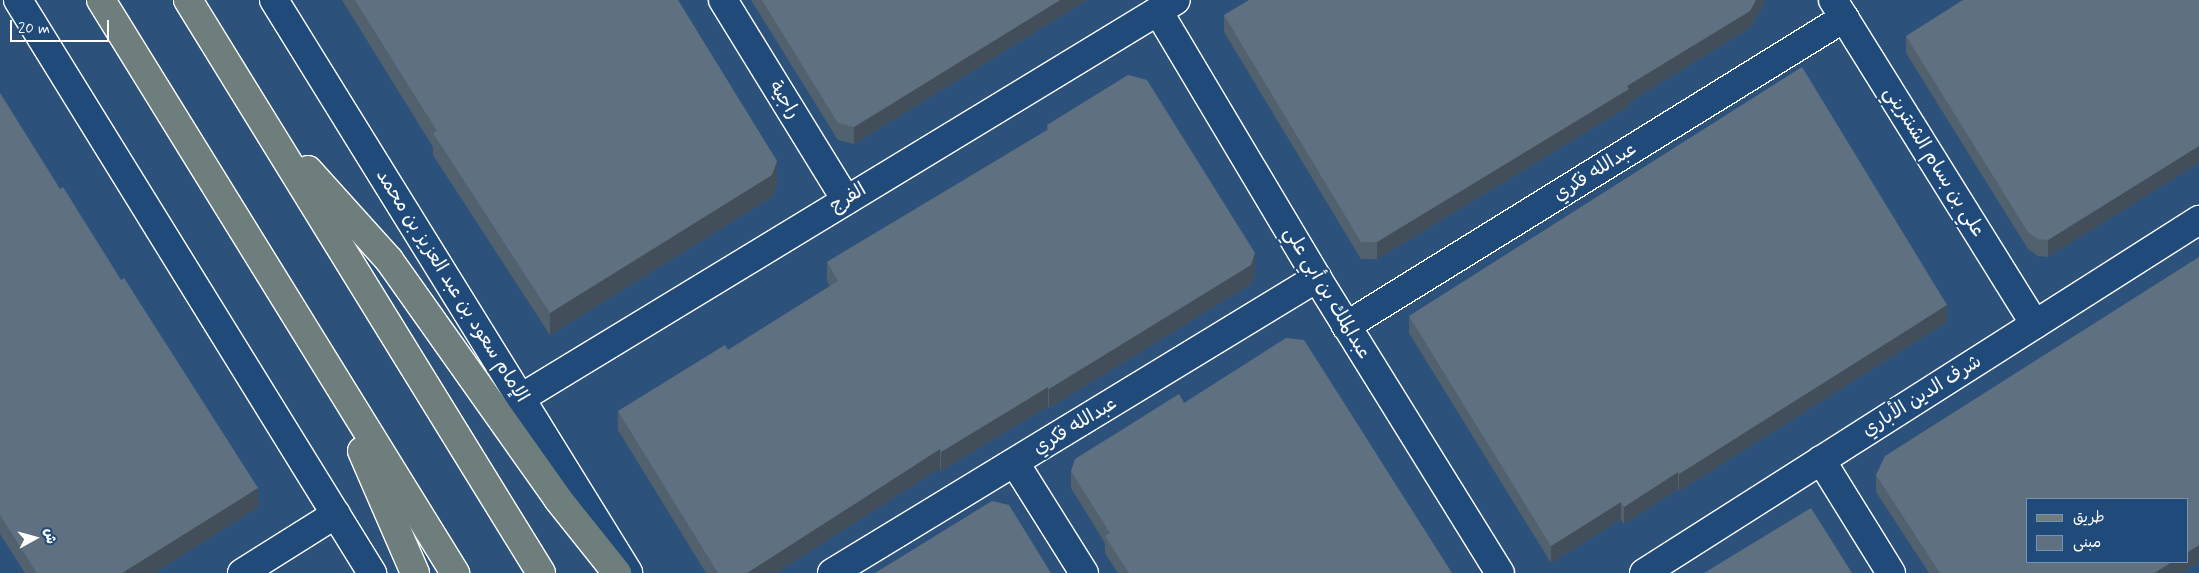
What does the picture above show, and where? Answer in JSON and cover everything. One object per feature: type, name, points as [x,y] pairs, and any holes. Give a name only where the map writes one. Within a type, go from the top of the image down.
[{"type":"main road","points":[[101,0],[454,573]]},
{"type":"main road","points":[[188,0],[540,573]]},
{"type":"main road","points":[[262,118],[389,260],[558,499],[617,573]]},
{"type":"main road","points":[[326,367],[415,573]]},
{"type":"street","points":[[2,0],[23,9],[372,573]]},
{"type":"street","name":"الإمام سعود بن عبد العزيز بن محمد","points":[[274,0],[629,573]]},
{"type":"street","name":"راجية","points":[[723,0],[846,200]]},
{"type":"street","name":"الفرج","points":[[521,398],[1167,6]]},
{"type":"street","name":"عبدالملك بن أبي علي","points":[[1167,6],[1317,278],[1500,573]]},
{"type":"street","name":"عبدالله فكري","points":[[1346,326],[1838,9]]},
{"type":"street","name":"علي بن بسام الشنتريني","points":[[1838,9],[2035,324]]},
{"type":"street","name":"شرف الدين الأباري","points":[[1644,573],[2199,220]]},
{"type":"street","name":"عبدالله فكري","points":[[832,573],[1317,278]]},
{"type":"street","points":[[1821,460],[1891,573]]},
{"type":"street","points":[[1015,463],[1084,573]]},
{"type":"street","points":[[242,573],[336,514]]},
{"type":"building","points":[[355,0],[678,0],[777,161],[772,175],[550,313],[433,133],[437,131]]},
{"type":"building","points":[[762,0],[1060,0],[854,127],[838,123]]},
{"type":"building","points":[[1249,0],[1756,0],[1750,11],[1627,86],[1629,89],[1377,242],[1361,242],[1224,15]]},
{"type":"building","points":[[1963,0],[2199,0],[2199,146],[2048,240],[2038,239],[2028,232],[1906,36]]},
{"type":"building","points":[[1802,67],[1947,305],[1679,474],[1678,472],[1624,507],[1621,502],[1551,546],[1409,316]]},
{"type":"building","points":[[1128,75],[1147,80],[1255,253],[1251,265],[1049,389],[1048,387],[941,452],[940,449],[747,573],[718,573],[618,411],[725,345],[728,350],[838,281],[827,262],[1049,129],[1047,125]]},
{"type":"building","points":[[0,93],[60,189],[63,187],[121,280],[124,278],[258,488],[122,573],[37,573],[0,515]]},
{"type":"building","points":[[2199,257],[2199,545],[2189,551],[2189,498],[2026,498],[2026,563],[2170,563],[2154,573],[1940,573],[1876,475],[1885,456]]},
{"type":"building","points":[[1286,338],[1304,340],[1452,573],[1129,573],[1105,536],[1110,533],[1071,471],[1075,459],[1179,394],[1184,403]]},
{"type":"building","points":[[992,501],[1009,505],[1051,573],[875,573]]},
{"type":"building","points":[[1811,508],[1852,573],[1704,573]]}]
